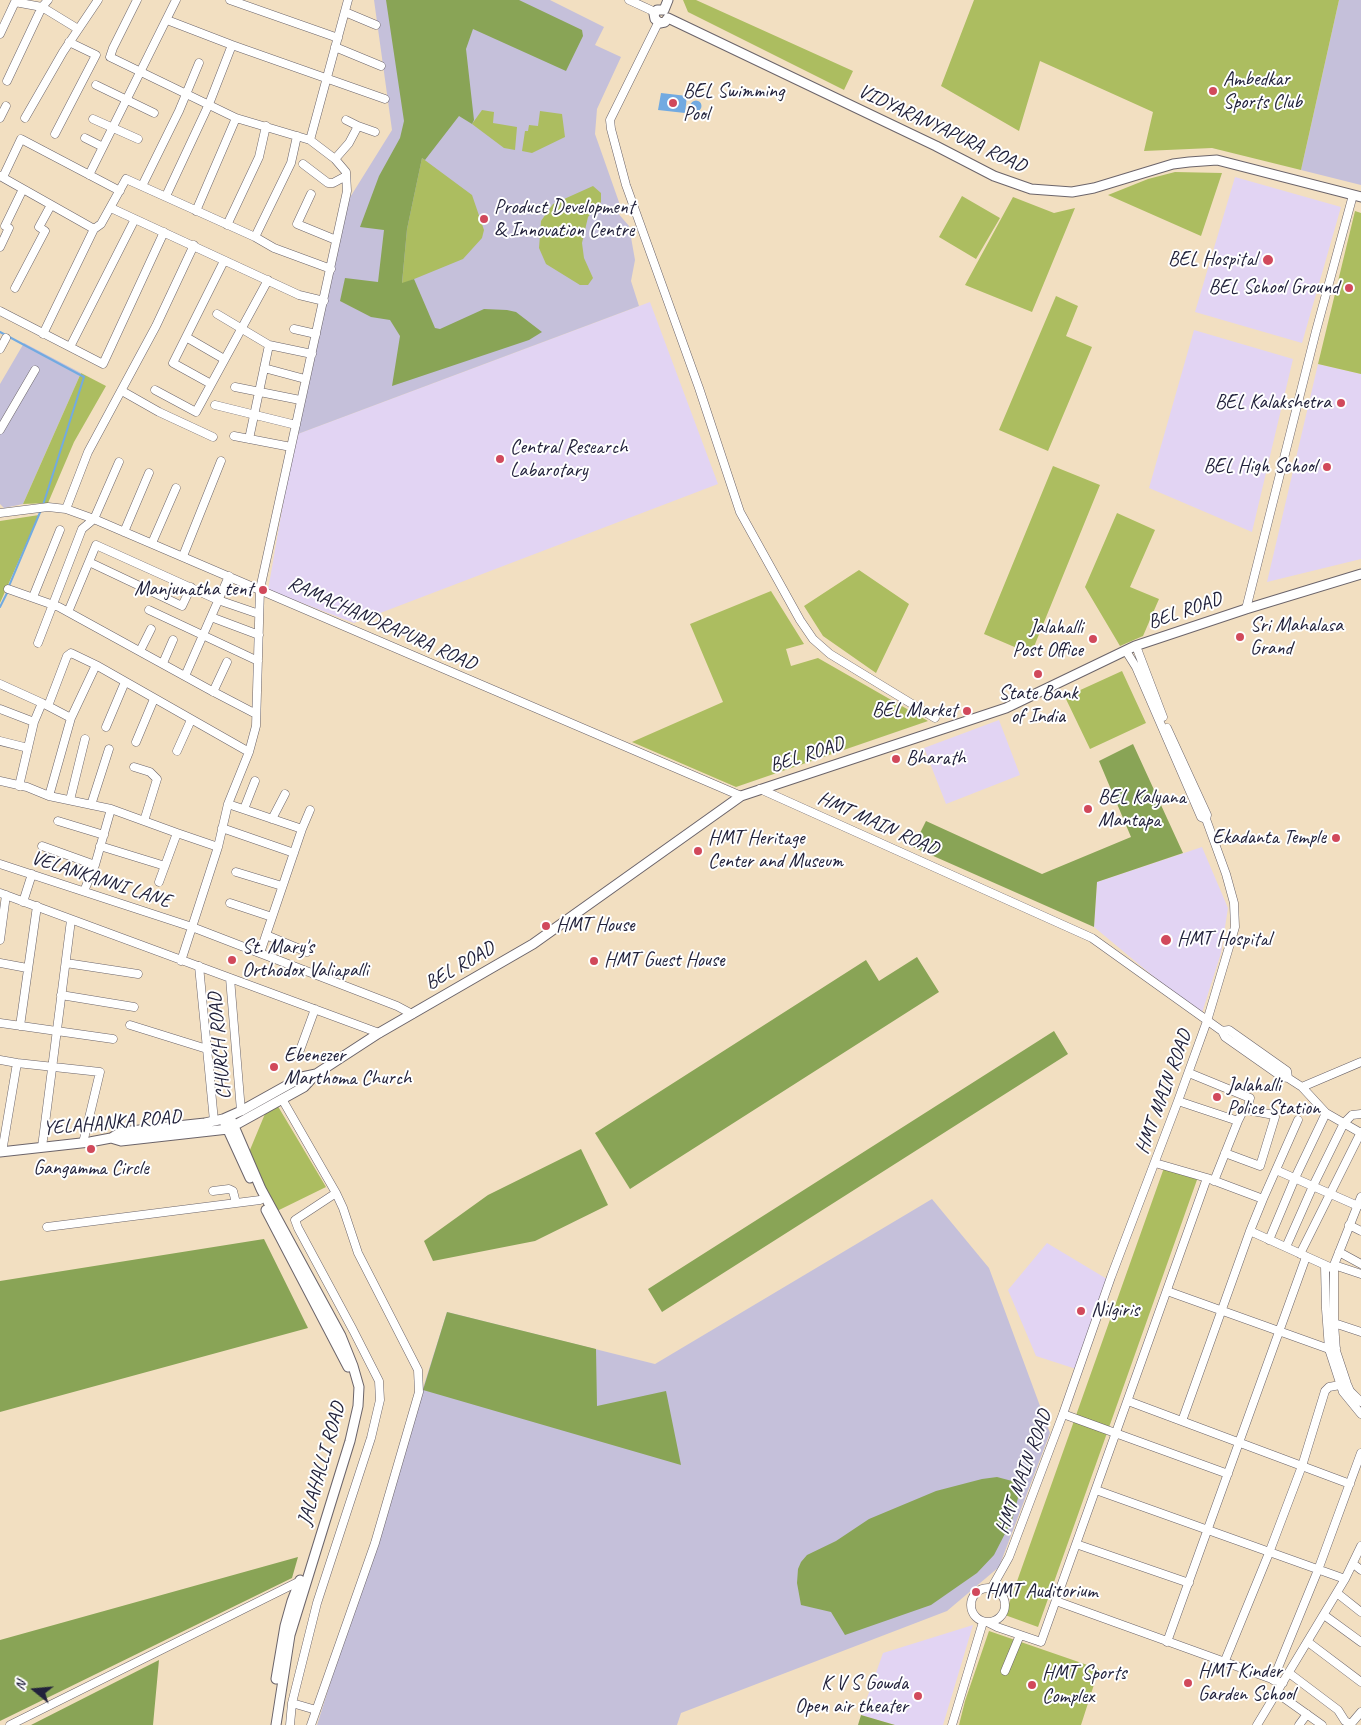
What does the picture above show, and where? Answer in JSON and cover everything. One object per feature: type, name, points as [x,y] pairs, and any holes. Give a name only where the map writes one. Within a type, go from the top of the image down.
[{"type":"main road","points":[[658,23],[665,22],[662,13],[668,0]]},
{"type":"main road","name":"VIDYARANYAPURA ROAD","points":[[662,13],[994,176],[1031,189],[1077,191],[1173,164],[1217,160],[1357,196]]},
{"type":"main road","name":"BEL ROAD","points":[[231,1128],[304,1087],[316,1074],[379,1033],[532,944],[741,796],[1006,708],[1136,646],[1246,609],[1361,574]]},
{"type":"main road","name":"BEL ROAD","points":[[111,1138],[121,1132],[223,1119],[242,1111],[302,1077],[316,1074]]},
{"type":"main road","name":"JALAHALLI ROAD","points":[[223,1119],[231,1128],[261,1189],[341,1336],[353,1366],[358,1387],[358,1406],[350,1441],[303,1581]]},
{"type":"main road","name":"JALAHALLI ROAD","points":[[231,1128],[260,1200],[321,1314],[349,1370],[354,1388],[355,1405],[348,1438],[315,1540],[290,1635],[276,1725]]},
{"type":"main road","name":"YELAHANKA ROAD","points":[[1,1152],[111,1138],[121,1141],[231,1128]]},
{"type":"main road","points":[[270,1725],[285,1626],[292,1601],[303,1581]]},
{"type":"street","points":[[7,82],[42,8],[48,0]]},
{"type":"street","points":[[25,118],[69,42],[98,0]]},
{"type":"street","points":[[137,0],[112,48],[110,57],[236,118],[310,140],[335,159],[346,172],[347,191],[260,589],[256,726],[249,752],[228,804],[218,847],[181,960]]},
{"type":"street","points":[[89,176],[176,0]]},
{"type":"street","points":[[230,0],[338,38]]},
{"type":"street","points":[[310,140],[348,0]]},
{"type":"street","points":[[629,0],[662,13]]},
{"type":"street","points":[[0,34],[16,2],[42,8],[78,29]]},
{"type":"street","points":[[345,12],[376,24]]},
{"type":"street","points":[[167,20],[385,99]]},
{"type":"street","points":[[658,23],[610,120],[611,129],[626,185],[699,388],[740,512],[800,620],[813,639],[830,654],[936,718]]},
{"type":"street","points":[[55,134],[96,55],[69,42]]},
{"type":"street","points":[[166,196],[209,104],[232,45]]},
{"type":"street","points":[[335,47],[381,66]]},
{"type":"street","points":[[142,186],[186,94],[199,62]]},
{"type":"street","points":[[96,85],[154,114]]},
{"type":"street","points":[[0,118],[6,106]]},
{"type":"street","points":[[196,211],[236,118]]},
{"type":"street","points":[[93,119],[138,139]]},
{"type":"street","points":[[346,120],[375,132]]},
{"type":"street","points":[[227,225],[259,157],[266,126]]},
{"type":"street","points":[[335,159],[349,143],[358,126]]},
{"type":"street","points":[[255,237],[290,162],[297,136]]},
{"type":"street","points":[[85,138],[103,147]]},
{"type":"street","points":[[94,229],[1,176],[21,139],[120,191]]},
{"type":"street","points":[[303,164],[328,183],[333,183],[346,176]]},
{"type":"street","points":[[43,334],[94,229],[101,224],[126,179],[255,237],[274,248],[330,269]]},
{"type":"street","points":[[0,247],[9,228],[5,226],[23,189]]},
{"type":"street","points":[[311,194],[297,224],[336,240]]},
{"type":"street","points":[[1246,609],[1316,331],[1357,196]]},
{"type":"street","points":[[15,288],[45,230],[39,227],[51,204]]},
{"type":"street","points":[[111,208],[299,294],[324,301]]},
{"type":"street","points":[[70,347],[135,219]]},
{"type":"street","points":[[0,311],[103,364],[164,232]]},
{"type":"street","points":[[66,509],[88,452],[156,326],[194,245]]},
{"type":"street","points":[[211,384],[173,363],[224,260]]},
{"type":"street","points":[[154,390],[196,412],[268,280]]},
{"type":"street","points":[[217,314],[269,345],[312,354]]},
{"type":"street","points":[[294,328],[316,334]]},
{"type":"street","points":[[0,349],[6,338]]},
{"type":"street","points":[[186,338],[224,359]]},
{"type":"street","points":[[249,439],[269,345]]},
{"type":"street","points":[[264,368],[305,379]]},
{"type":"street","points":[[0,430],[34,370]]},
{"type":"street","points":[[235,387],[300,400]]},
{"type":"street","points":[[122,391],[159,412],[213,437]]},
{"type":"street","points":[[215,405],[296,425]]},
{"type":"street","points":[[234,436],[291,447]]},
{"type":"street","points":[[183,556],[221,461]]},
{"type":"street","points":[[38,643],[82,528],[94,519],[118,462]]},
{"type":"street","points":[[124,532],[149,473]]},
{"type":"street","points":[[152,543],[176,488]]},
{"type":"street","name":"RAMACHANDRAPURA ROAD","points":[[2,511],[48,507],[66,509],[94,519],[741,796]]},
{"type":"street","points":[[32,597],[60,530]]},
{"type":"street","points":[[68,612],[96,545],[218,600],[259,614]]},
{"type":"street","points":[[89,562],[182,606],[191,588]]},
{"type":"street","points":[[186,676],[229,576]]},
{"type":"street","points":[[8,589],[52,604],[68,612],[256,714]]},
{"type":"street","points":[[149,610],[258,661]]},
{"type":"street","points":[[211,617],[259,635]]},
{"type":"street","points":[[140,651],[152,628]]},
{"type":"street","points":[[163,663],[173,640]]},
{"type":"street","points":[[1136,646],[1153,695],[1207,814],[1206,820],[1226,874],[1234,903],[1235,927],[1208,1021],[1222,1031],[1225,1037],[1282,1077],[1288,1078],[1302,1087],[1326,1113],[1361,1132],[1330,1194],[1303,1255],[1279,1332],[1167,1642]]},
{"type":"street","points":[[1126,650],[1132,659],[1201,817],[1206,820]]},
{"type":"street","points":[[19,786],[34,722],[45,704],[68,654],[73,653],[249,752]]},
{"type":"street","points":[[213,692],[227,662]]},
{"type":"street","points":[[49,796],[71,718],[96,665]]},
{"type":"street","points":[[106,727],[125,682]]},
{"type":"street","points":[[0,684],[71,718]]},
{"type":"street","points":[[136,742],[154,699]]},
{"type":"street","points":[[0,709],[34,722]]},
{"type":"street","points":[[177,751],[190,720]]},
{"type":"street","points":[[70,800],[85,739]]},
{"type":"street","points":[[0,740],[28,748]]},
{"type":"street","points":[[91,805],[109,749]]},
{"type":"street","points":[[134,767],[150,772],[157,779],[144,822]]},
{"type":"street","points":[[0,781],[49,796],[111,809],[218,847]]},
{"type":"street","points":[[244,810],[255,781]]},
{"type":"street","name":"HMT MAIN ROAD","points":[[760,789],[1092,938],[1208,1021],[1111,1277],[1063,1414],[1009,1557],[991,1589]]},
{"type":"street","points":[[272,819],[285,794]]},
{"type":"street","points":[[228,804],[302,829]]},
{"type":"street","points":[[84,891],[95,865],[111,809]]},
{"type":"street","points":[[260,953],[310,810]]},
{"type":"street","points":[[58,821],[104,835]]},
{"type":"street","points":[[222,828],[294,853]]},
{"type":"street","points":[[159,882],[177,834]]},
{"type":"street","points":[[42,846],[95,865]]},
{"type":"street","points":[[100,846],[165,866]]},
{"type":"street","name":"VELANKANNI LANE","points":[[1,866],[32,874],[192,927],[397,1006],[412,1014]]},
{"type":"street","points":[[236,872],[282,886]]},
{"type":"street","points":[[23,902],[32,874]]},
{"type":"street","points":[[0,940],[3,894],[379,1033]]},
{"type":"street","points":[[230,903],[272,917]]},
{"type":"street","points":[[20,1026],[37,906]]},
{"type":"street","points":[[42,1147],[71,920]]},
{"type":"street","points":[[266,935],[307,952]]},
{"type":"street","points":[[0,963],[27,968]]},
{"type":"street","points":[[66,963],[138,974]]},
{"type":"street","points":[[199,966],[207,1049],[223,1119]]},
{"type":"street","name":"CHURCH ROAD","points":[[230,978],[242,1111]]},
{"type":"street","points":[[61,995],[134,1007]]},
{"type":"street","points":[[300,1050],[315,1009]]},
{"type":"street","points":[[0,1023],[113,1039]]},
{"type":"street","points":[[130,1025],[207,1049]]},
{"type":"street","points":[[0,1060],[100,1072],[82,1143]]},
{"type":"street","points":[[1302,1087],[1361,1062]]},
{"type":"street","points":[[1,1152],[17,1063]]},
{"type":"street","points":[[1189,1073],[1250,1098],[1247,1110]]},
{"type":"street","points":[[280,1100],[336,1196],[358,1253],[418,1370],[419,1392],[375,1543],[311,1725]]},
{"type":"street","points":[[1178,1101],[1238,1121]]},
{"type":"street","points":[[986,1622],[1000,1618],[1005,1607],[1002,1595],[991,1589],[982,1589],[976,1592],[971,1602],[972,1612],[975,1617],[986,1622],[997,1627],[1041,1642],[1167,1291],[1211,1180],[1244,1109],[1275,1116],[1260,1166],[1225,1153]]},
{"type":"street","points":[[1269,1240],[1295,1178],[1326,1113]]},
{"type":"street","points":[[1286,1247],[1344,1123],[1352,1116],[1361,1114]]},
{"type":"street","points":[[1182,1421],[1250,1231],[1298,1120]]},
{"type":"street","points":[[1155,1164],[1211,1180],[1263,1199]]},
{"type":"street","points":[[1276,1170],[1359,1207]]},
{"type":"street","points":[[214,1191],[230,1189],[233,1191],[236,1204]]},
{"type":"street","points":[[336,1196],[336,1205],[341,1213]]},
{"type":"street","points":[[290,1725],[292,1703],[317,1603],[371,1438],[380,1400],[379,1381],[295,1220],[336,1196]]},
{"type":"street","points":[[1361,1196],[1359,1207],[1349,1225],[1334,1267],[1332,1349],[1350,1391],[1361,1402]]},
{"type":"street","points":[[47,1227],[260,1200]]},
{"type":"street","points":[[1349,1225],[1361,1231]]},
{"type":"street","points":[[1250,1231],[1325,1266],[1361,1274]]},
{"type":"street","points":[[1339,1252],[1361,1264]]},
{"type":"street","points":[[1325,1266],[1326,1309],[1340,1385],[1349,1401],[1361,1414]]},
{"type":"street","points":[[1167,1291],[1279,1332],[1332,1349]]},
{"type":"street","points":[[1334,1323],[1361,1332]]},
{"type":"street","points":[[1224,1663],[1302,1466],[1325,1391],[1330,1386],[1340,1385]]},
{"type":"street","points":[[1128,1401],[1350,1484]]},
{"type":"street","points":[[1063,1414],[1228,1474]]},
{"type":"street","points":[[1273,1680],[1318,1570],[1361,1453]]},
{"type":"street","points":[[1096,1490],[1345,1579]]},
{"type":"street","points":[[1076,1544],[1189,1583]]},
{"type":"street","points":[[1261,1724],[1277,1693],[1345,1579],[1361,1546]]},
{"type":"street","points":[[1345,1579],[1359,1566]]},
{"type":"street","points":[[10,1725],[303,1581]]},
{"type":"street","points":[[1337,1592],[1361,1612]]},
{"type":"street","points":[[1056,1601],[1283,1683]]},
{"type":"street","points":[[1324,1615],[1361,1642]]},
{"type":"street","points":[[952,1725],[986,1622]]},
{"type":"street","points":[[1005,1671],[1020,1635]]},
{"type":"street","points":[[1308,1642],[1361,1682]]},
{"type":"street","points":[[1289,1673],[1338,1710],[1350,1725],[1361,1712]]},
{"type":"street","points":[[1277,1693],[1322,1725]]},
{"type":"street","points":[[292,1703],[316,1710]]},
{"type":"street","points":[[1299,1725],[1307,1714]]},
{"type":"shaded area","name":"Product Development & Innovation Centre","points":[[374,0],[550,0],[604,27],[595,45],[621,57],[597,109],[595,134],[620,205],[617,212],[629,226],[635,260],[631,281],[639,306],[295,435],[349,199],[392,130]]},
{"type":"shaded area","points":[[1339,0],[1361,0],[1361,185],[1301,170]]},
{"type":"shaded area","name":"BEL Hospital","points":[[1235,177],[1341,207],[1302,343],[1195,312]]},
{"type":"shaded area","name":"Central Research Labarotary","points":[[650,302],[718,484],[354,623],[268,590],[295,435]]},
{"type":"shaded area","points":[[1194,330],[1293,359],[1252,532],[1149,488]]},
{"type":"shaded area","points":[[24,343],[81,373],[23,504],[4,508],[0,504],[0,384]]},
{"type":"shaded area","name":"BEL High School","points":[[1318,364],[1361,374],[1361,559],[1267,582]]},
{"type":"shaded area","points":[[999,720],[1020,775],[946,804],[924,748]]},
{"type":"shaded area","name":"HMT Hospital","points":[[1202,847],[1228,908],[1221,953],[1201,1016],[1094,927],[1097,882]]},
{"type":"shaded area","points":[[932,1199],[989,1268],[1050,1433],[999,1567],[947,1611],[681,1713],[677,1725],[317,1725],[447,1312],[655,1364]]},
{"type":"shaded area","points":[[1047,1243],[1107,1279],[1076,1369],[1036,1356],[1008,1290]]},
{"type":"shaded area","points":[[973,1625],[943,1725],[895,1725],[861,1715],[883,1653]]},
{"type":"green space","points":[[386,0],[519,0],[582,30],[583,36],[566,71],[473,29],[466,49],[474,120],[472,124],[459,116],[425,160],[422,158],[407,229],[402,283],[414,279],[435,328],[440,329],[484,309],[516,312],[542,332],[529,340],[392,386],[400,336],[390,320],[371,317],[340,301],[345,278],[378,282],[384,230],[360,227],[379,176],[400,138],[404,121]]},
{"type":"green space","points":[[683,0],[696,0],[853,71],[844,90],[688,12]]},
{"type":"green space","name":"Ambedkar Sports Club","points":[[974,0],[1339,0],[1301,170],[1212,148],[1144,151],[1153,112],[1040,61],[1019,131],[941,86]]},
{"type":"green space","points":[[482,110],[494,112],[493,123],[517,127],[515,150],[504,148],[472,124]]},
{"type":"green space","points":[[540,111],[562,114],[565,137],[532,153],[522,151],[525,131],[528,131],[529,125],[538,126]]},
{"type":"green space","points":[[422,158],[472,195],[484,230],[482,238],[463,259],[402,284],[407,229]]},
{"type":"green space","points":[[1175,172],[1222,173],[1201,236],[1108,195],[1148,179]]},
{"type":"green space","points":[[593,186],[601,193],[601,202],[588,217],[582,243],[584,258],[593,278],[588,285],[580,285],[546,264],[539,248],[541,221],[553,204]]},
{"type":"green space","points":[[962,196],[1000,218],[976,259],[939,237]]},
{"type":"green space","points":[[1013,197],[1054,213],[1075,208],[1032,312],[965,285]]},
{"type":"green space","name":"BEL School Ground","points":[[1355,211],[1361,213],[1361,374],[1318,364]]},
{"type":"green space","points":[[1056,296],[1078,306],[1066,336],[1092,347],[1048,451],[999,430]]},
{"type":"green space","points":[[81,373],[106,386],[74,442],[48,503],[23,504]]},
{"type":"green space","points":[[1053,466],[1100,485],[1031,654],[984,634]]},
{"type":"green space","points":[[1117,513],[1155,530],[1130,587],[1159,599],[1143,636],[1120,646],[1085,587]]},
{"type":"green space","points":[[39,515],[0,603],[0,521]]},
{"type":"green space","points":[[859,570],[909,604],[876,673],[823,636],[804,606]]},
{"type":"green space","points":[[771,591],[804,644],[786,649],[791,666],[818,658],[928,721],[736,787],[632,742],[723,702],[690,624]]},
{"type":"green space","points":[[1122,671],[1146,723],[1090,749],[1065,697]]},
{"type":"green space","points":[[1133,744],[1183,853],[1097,882],[1094,927],[913,847],[926,821],[1042,874],[1131,837],[1099,761]]},
{"type":"green space","points":[[917,957],[939,992],[630,1189],[595,1133],[866,960],[879,981]]},
{"type":"green space","points":[[1054,1031],[1068,1054],[662,1312],[648,1289]]},
{"type":"green space","points":[[276,1103],[326,1187],[275,1212],[247,1157],[267,1109]]},
{"type":"green space","points":[[581,1149],[608,1205],[535,1241],[433,1261],[424,1241],[488,1195]]},
{"type":"green space","points":[[1165,1165],[1198,1177],[1038,1627],[1005,1615]]},
{"type":"green space","points":[[264,1239],[308,1328],[0,1412],[0,1281]]},
{"type":"green space","points":[[447,1312],[596,1349],[597,1406],[666,1391],[681,1465],[423,1390]]},
{"type":"green space","points":[[997,1477],[1012,1481],[1015,1484],[1018,1498],[1012,1520],[994,1555],[977,1573],[931,1605],[845,1635],[831,1612],[801,1605],[797,1583],[798,1569],[807,1555],[836,1541],[869,1519],[936,1491]]},
{"type":"green space","points":[[298,1557],[292,1578],[0,1721],[0,1640]]},
{"type":"green space","name":"HMT Sports Complex","points":[[989,1631],[1099,1669],[1081,1725],[959,1725],[965,1701]]},
{"type":"green space","points":[[159,1660],[153,1725],[31,1725]]},
{"type":"green space","points":[[861,1715],[895,1725],[858,1725]]},
{"type":"water","name":"BEL Swimming Pool","points":[[661,93],[687,96],[685,113],[658,110]]},
{"type":"water","points":[[696,100],[702,106],[696,112],[690,106]]},
{"type":"waterway","points":[[0,332],[84,377],[43,505]]},
{"type":"waterway","points":[[9,586],[41,510]]},
{"type":"waterway","points":[[0,607],[8,591]]},
{"type":"place","name":"Ambedkar Sports Club","points":[[1213,91]]},
{"type":"place","name":"BEL Swimming Pool","points":[[673,103]]},
{"type":"place","name":"Product Development & Innovation Centre","points":[[484,219]]},
{"type":"place","name":"BEL Hospital","points":[[1268,260]]},
{"type":"place","name":"BEL School Ground","points":[[1349,288]]},
{"type":"place","name":"BEL Kalakshetra","points":[[1341,403]]},
{"type":"place","name":"Central Research Labarotary","points":[[500,459]]},
{"type":"place","name":"BEL High School","points":[[1327,467]]},
{"type":"place","name":"Manjunatha tent","points":[[263,590]]},
{"type":"place","name":"Sri Mahalasa Grand","points":[[1240,637]]},
{"type":"place","name":"Jalahalli Post Office","points":[[1093,639]]},
{"type":"place","name":"State Bank of India","points":[[1038,674]]},
{"type":"place","name":"BEL Market","points":[[967,711]]},
{"type":"place","name":"Bharath","points":[[896,759]]},
{"type":"place","name":"BEL Kalyana Mantapa","points":[[1088,809]]},
{"type":"place","name":"Ekadanta Temple","points":[[1336,838]]},
{"type":"place","name":"HMT Heritage Center and Museum","points":[[698,851]]},
{"type":"place","name":"HMT House","points":[[546,926]]},
{"type":"place","name":"HMT Hospital","points":[[1166,940]]},
{"type":"place","name":"St. Mary's Orthodox Valiapalli","points":[[232,960]]},
{"type":"place","name":"HMT Guest House","points":[[594,961]]},
{"type":"place","name":"Ebenezer Marthoma Church","points":[[274,1067]]},
{"type":"place","name":"Jalahalli Police Station","points":[[1217,1097]]},
{"type":"place","name":"Gangamma Circle","points":[[91,1149]]},
{"type":"place","name":"Nilgiris","points":[[1081,1311]]},
{"type":"place","name":"HMT Auditorium","points":[[976,1592]]},
{"type":"place","name":"HMT Kinder Garden School","points":[[1188,1683]]},
{"type":"place","name":"HMT Sports Complex","points":[[1032,1685]]},
{"type":"place","name":"K V S Gowda Open air theater","points":[[918,1696]]}]
